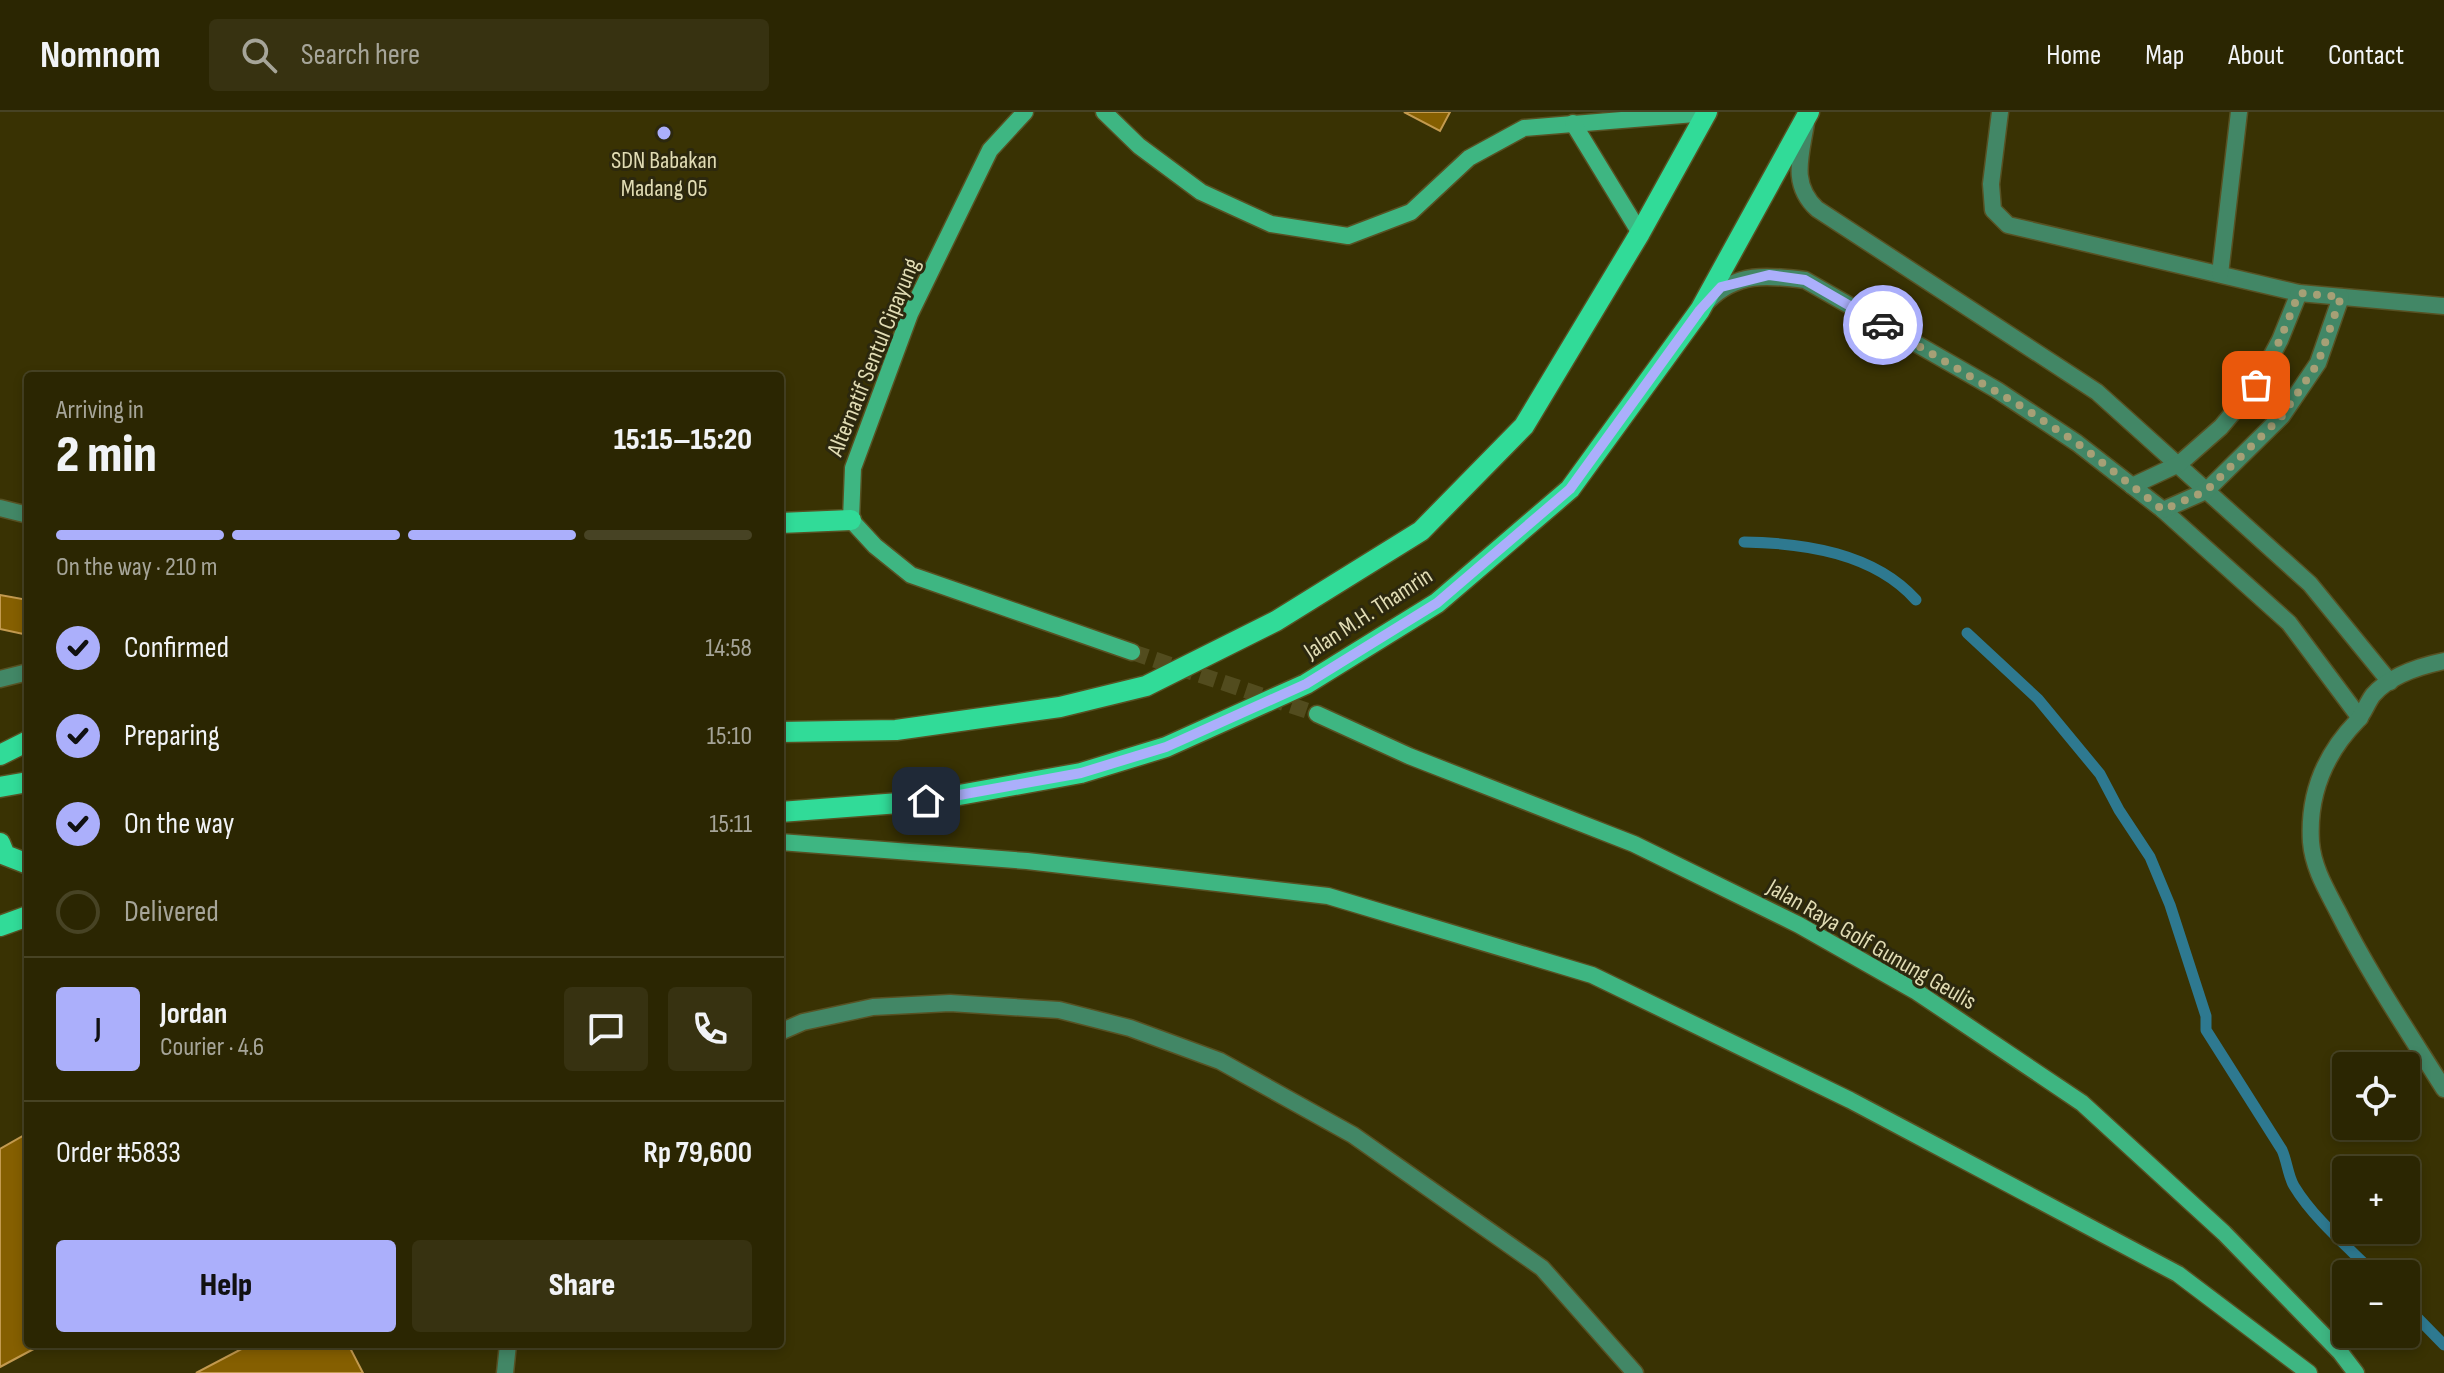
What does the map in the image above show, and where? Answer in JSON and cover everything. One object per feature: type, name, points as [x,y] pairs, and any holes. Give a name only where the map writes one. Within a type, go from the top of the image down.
[{"type":"main road","name":"Alternatif Sentul Cipayung","points":[[851,520],[853,468],[910,314],[990,150],[1025,112]]},
{"type":"main road","points":[[1104,112],[1139,146],[1201,192],[1271,224],[1348,236],[1411,212],[1469,158],[1524,128],[1707,112]]},
{"type":"main road","name":"Jalan M.H. Thamrin","points":[[784,732],[896,730],[1060,707],[1146,686],[1276,621],[1421,531],[1524,426],[1640,233],[1707,112]]},
{"type":"main road","name":"Jalan M.H. Thamrin","points":[[784,812],[926,801],[1081,773],[1166,747],[1306,684],[1437,603],[1570,489],[1700,310],[1808,115]]},
{"type":"main road","points":[[1573,123],[1640,233]]},
{"type":"main road","points":[[784,523],[851,520],[875,546],[911,575],[1132,652]]},
{"type":"main road","name":"Jalan Raya Golf Gunung Geulis","points":[[1317,714],[1409,756],[1634,844],[1799,925],[1917,992],[2082,1103],[2224,1233],[2340,1352],[2356,1373]]},
{"type":"main road","points":[[0,755],[24,743]]},
{"type":"main road","points":[[0,787],[24,783]]},
{"type":"main road","points":[[784,842],[1027,861],[1328,896],[1592,975],[1850,1100],[2178,1274],[2309,1373]]},
{"type":"main road","points":[[0,843],[5,855],[24,862]]},
{"type":"main road","points":[[0,926],[24,917]]},
{"type":"street","points":[[2000,112],[1991,184],[1993,210],[2008,225],[2299,293],[2444,306]]},
{"type":"street","points":[[2220,274],[2239,112]]},
{"type":"street","points":[[1808,115],[1798,170],[1804,197],[1817,209],[2097,392],[2310,584],[2390,682]]},
{"type":"street","points":[[1700,310],[1721,287],[1769,275],[1805,280],[1997,390],[2077,443],[2163,510],[2289,623],[2360,718]]},
{"type":"street","points":[[2132,486],[2179,464],[2221,427],[2256,385],[2280,340],[2299,293]]},
{"type":"street","points":[[2163,510],[2206,491],[2282,416],[2318,363],[2341,297]]},
{"type":"street","points":[[0,508],[24,514]]},
{"type":"street","points":[[2444,661],[2407,671],[2390,682],[2374,694],[2360,718],[2341,736],[2320,774],[2314,792],[2311,844],[2319,875],[2355,946],[2444,1089]]},
{"type":"street","points":[[0,679],[24,673]]},
{"type":"street","points":[[784,1030],[803,1022],[873,1007],[965,1004],[1059,1010],[1130,1028],[1220,1061],[1353,1135],[1542,1268],[1635,1373]]},
{"type":"street","points":[[505,1373],[508,1348]]},
{"type":"building","points":[[1404,112],[1450,112],[1440,131]]},
{"type":"building","points":[[0,595],[24,599],[24,634],[0,629]]},
{"type":"building","points":[[24,1135],[24,1348],[36,1348],[0,1367],[0,1149]]},
{"type":"building","points":[[243,1348],[350,1348],[363,1373],[196,1373]]},
{"type":"waterway","points":[[1744,542],[1814,548],[1859,561],[1880,571],[1916,600]]},
{"type":"waterway","points":[[1967,633],[2038,699],[2100,774],[2150,857],[2170,905],[2206,1016],[2206,1030],[2282,1150],[2292,1182],[2302,1198],[2361,1260]]},
{"type":"waterway","points":[[2420,1320],[2444,1345]]},
{"type":"tunnel","points":[[1132,652],[1317,714]]},
{"type":"way so far","points":[[1883,325],[1997,390],[2077,443],[2163,510],[2206,491],[2282,416],[2318,363],[2341,297],[2299,293],[2280,340],[2256,385]]},
{"type":"place","name":"SDN Babakan Madang 05","points":[[664,133]]},
{"type":"route","points":[[926,801],[1081,773],[1166,747],[1306,684],[1437,603],[1570,489],[1700,310],[1721,287],[1769,275],[1805,280],[1883,325]]}]
